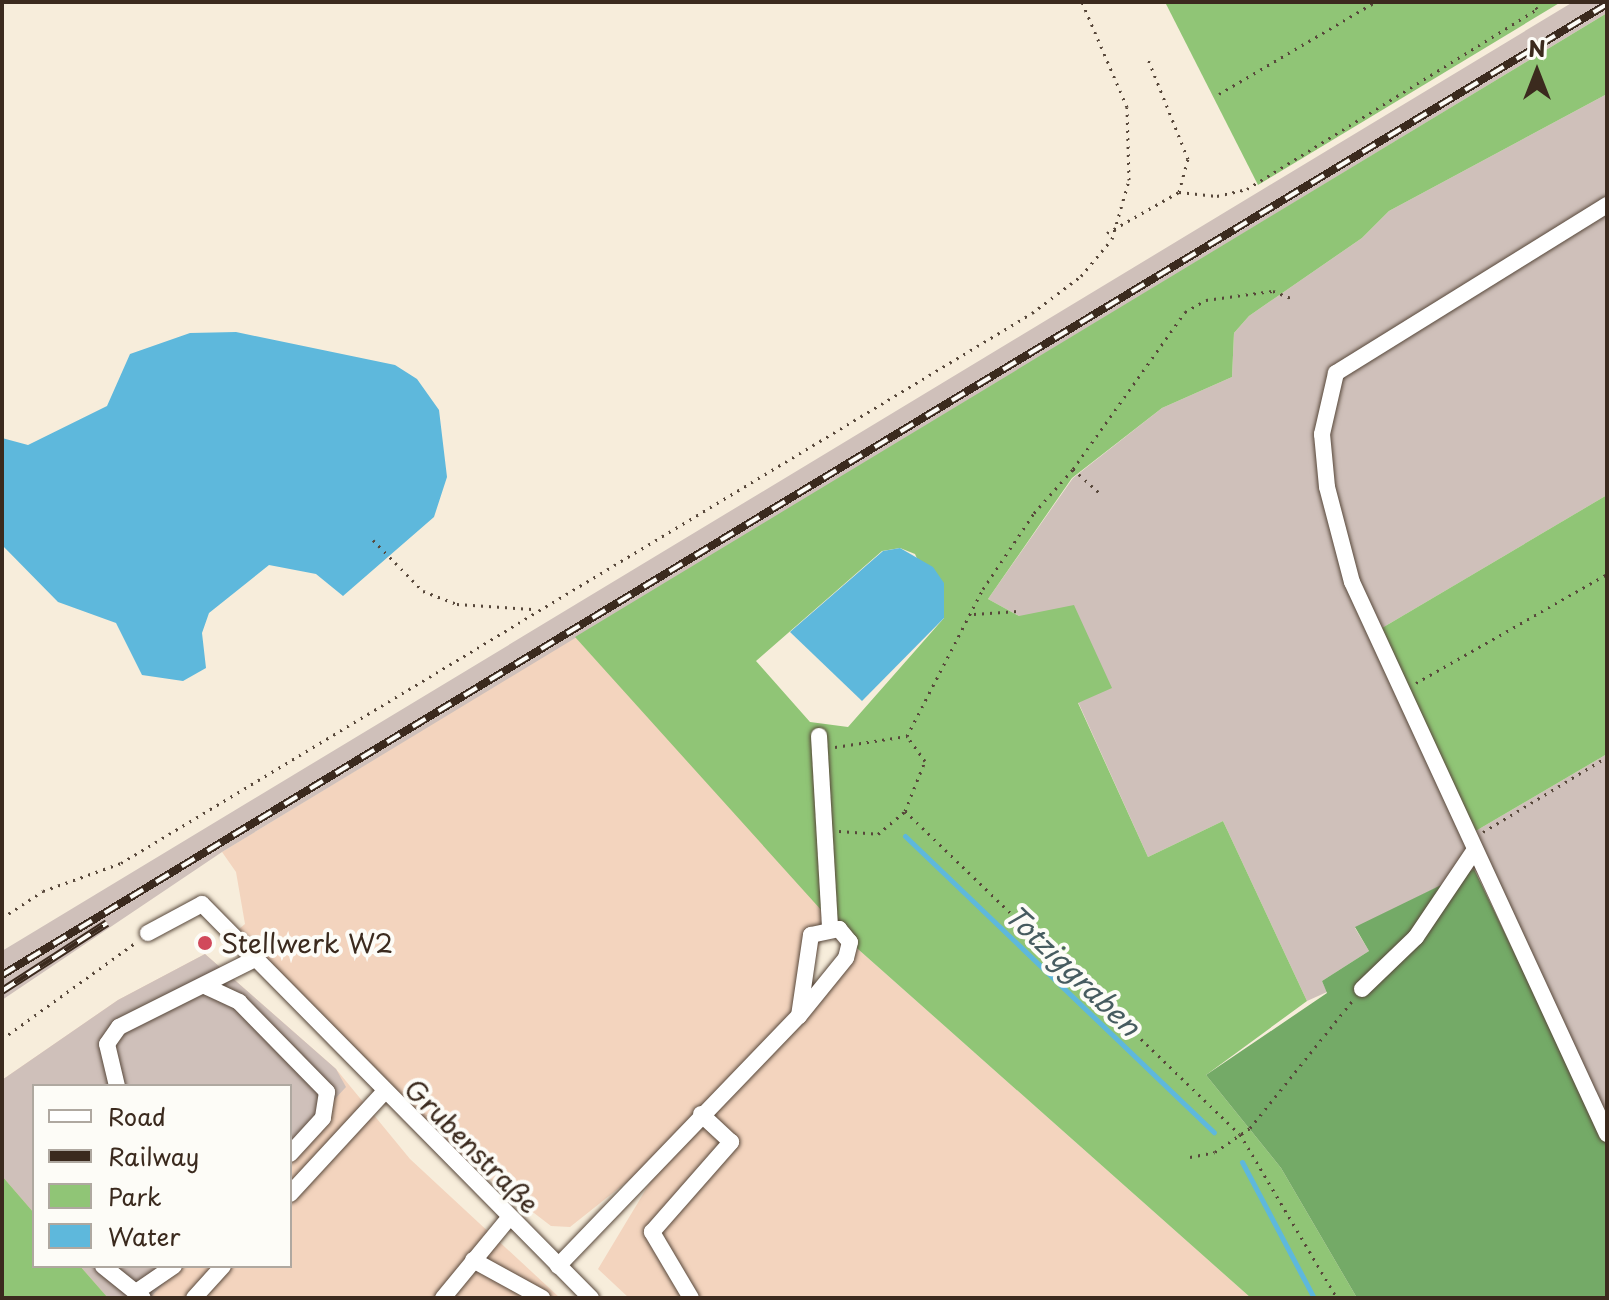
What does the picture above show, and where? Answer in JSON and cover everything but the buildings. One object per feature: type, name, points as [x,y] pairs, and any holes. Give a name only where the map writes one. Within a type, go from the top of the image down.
[{"type":"street","points":[[1607,205],[1336,373],[1329,386],[1322,449],[1337,536],[1472,846],[1607,1134]]},
{"type":"street","points":[[819,736],[830,926]]},
{"type":"street","points":[[1362,989],[1416,937],[1472,846]]},
{"type":"street","points":[[148,933],[202,904],[251,961],[385,1091]]},
{"type":"street","points":[[558,1266],[701,1114],[799,1016],[849,951],[845,934],[830,926]]},
{"type":"street","points":[[799,1016],[811,935],[830,926]]},
{"type":"street","points":[[116,1084],[107,1052],[111,1035],[131,1018],[205,986],[251,961]]},
{"type":"street","points":[[205,986],[239,1002],[327,1092],[323,1118],[292,1152]]},
{"type":"street","name":"Grubenstraße","points":[[292,1192],[385,1091],[591,1298]]},
{"type":"street","points":[[691,1298],[652,1232],[731,1142],[701,1114]]},
{"type":"street","points":[[443,1298],[509,1218]]},
{"type":"street","points":[[473,1260],[542,1298]]},
{"type":"street","points":[[105,1268],[139,1295],[172,1268]]},
{"type":"street","points":[[194,1298],[221,1268]]},
{"type":"path","points":[[2,918],[43,891],[121,863],[493,633],[1032,313],[1081,276],[1112,239],[1129,180],[1127,107],[1082,2]]},
{"type":"path","points":[[1219,94],[1375,2]]},
{"type":"path","points":[[1107,233],[1179,192],[1247,189],[1537,9],[1534,3]]},
{"type":"path","points":[[1148,59],[1188,159],[1179,192]]},
{"type":"path","points":[[907,736],[1000,562],[1073,469],[1185,312],[1206,300],[1273,291],[1291,298]]},
{"type":"path","points":[[1073,469],[1100,493]]},
{"type":"path","points":[[373,540],[423,591],[457,604],[535,609]]},
{"type":"path","points":[[1402,690],[1607,574]]},
{"type":"path","points":[[974,614],[1019,611]]},
{"type":"path","points":[[820,760],[836,747],[907,736]]},
{"type":"path","points":[[823,828],[878,834],[905,811],[925,761],[907,736]]},
{"type":"path","points":[[1472,846],[1607,757]]},
{"type":"path","points":[[905,811],[1240,1134],[1337,1298]]},
{"type":"path","points":[[2,1039],[148,933]]},
{"type":"path","points":[[1190,1157],[1240,1134],[1362,989]]},
{"type":"shaded area","points":[[1573,2],[1607,2],[1607,13],[222,852],[2,1000],[2,951]]},
{"type":"shaded area","points":[[1607,94],[1607,495],[1382,628],[1474,832],[1607,754],[1607,1145],[1475,869],[1355,928],[1369,951],[1322,981],[1327,992],[1307,1001],[1223,821],[1148,857],[1078,702],[1019,616],[988,599],[1073,478],[1162,408],[1232,377],[1234,333],[1249,316],[1362,238],[1389,211]]},
{"type":"shaded area","points":[[575,637],[829,911],[800,1013],[850,942],[1251,1298],[629,1298],[598,1269],[672,1146],[570,1227],[551,1226],[418,1124],[251,961],[265,954],[239,929],[245,924],[236,872],[222,852]]},
{"type":"shaded area","points":[[205,954],[336,1069],[410,1159],[560,1298],[2,1298],[2,1080],[118,1000]]},
{"type":"shaded area","points":[[205,954],[336,1069],[346,1087],[292,1145],[292,1084],[32,1084],[32,1211],[2,1176],[2,1080],[118,1000]]},
{"type":"shaded area","points":[[82,1268],[178,1268],[150,1298],[108,1298]]},
{"type":"green space","points":[[1165,2],[1561,2],[1258,185]]},
{"type":"green space","points":[[1607,13],[1607,94],[1389,211],[1362,238],[1249,316],[1234,333],[1232,377],[1162,408],[1072,478],[988,599],[1019,616],[1074,605],[1112,688],[1078,703],[1148,857],[1223,821],[1307,1001],[1206,1075],[1281,1168],[1357,1298],[1251,1298],[850,942],[575,637]],"holes":[[[900,548],[915,554],[944,618],[848,727],[810,722],[756,661],[882,551]]]},
{"type":"green space","points":[[1607,495],[1607,754],[1474,832],[1382,628]]},
{"type":"green space","points":[[1474,869],[1607,1145],[1607,1298],[1357,1298],[1281,1168],[1206,1075],[1327,993],[1322,981],[1369,951],[1355,927]]},
{"type":"green space","points":[[2,1176],[32,1211],[32,1268],[82,1268],[108,1298],[2,1298]]},
{"type":"water","points":[[236,332],[395,365],[417,379],[439,410],[447,477],[434,517],[343,596],[316,574],[269,565],[209,613],[202,633],[206,668],[183,681],[142,675],[116,623],[58,602],[2,545],[2,438],[28,445],[107,406],[130,354],[190,333]]},
{"type":"water","points":[[900,548],[933,567],[944,583],[944,618],[862,701],[790,632],[883,551]]},
{"type":"waterway","name":"Totziggraben","points":[[905,836],[1214,1132]]},
{"type":"waterway","name":"Totziggraben","points":[[1242,1162],[1314,1298]]},
{"type":"railway","points":[[2,975],[1607,4]]},
{"type":"railway","points":[[2,991],[107,923]]},
{"type":"place","name":"Stellwerk W2","points":[[205,943]]}]
